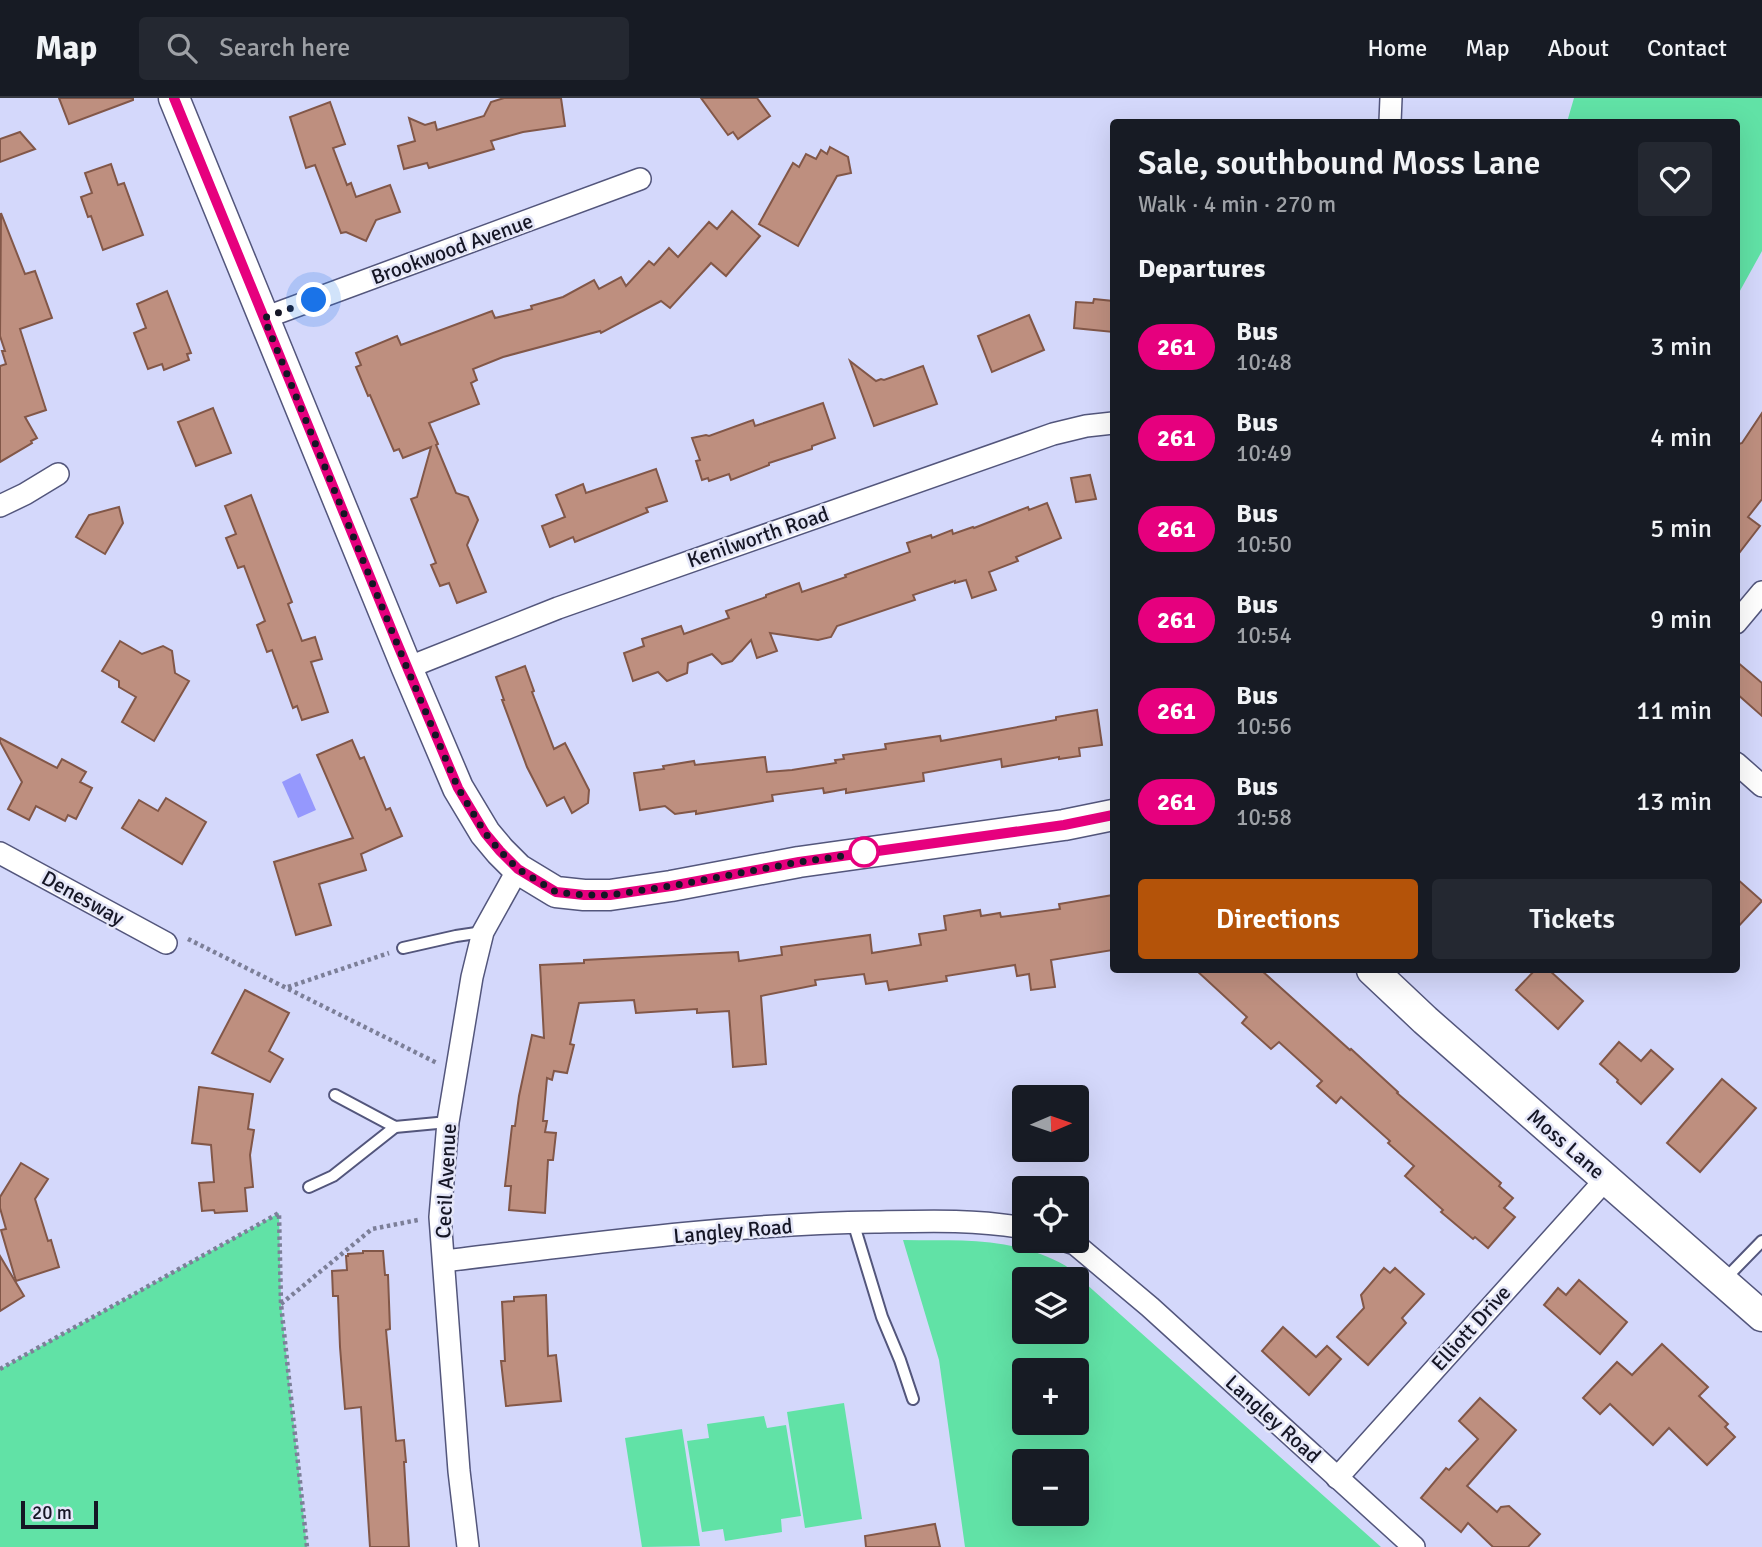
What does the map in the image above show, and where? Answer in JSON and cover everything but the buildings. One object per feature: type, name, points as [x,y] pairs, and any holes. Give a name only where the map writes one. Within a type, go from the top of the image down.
[{"type":"street","points":[[174,98],[458,788],[485,833],[518,869],[556,892],[610,895],[799,862],[1064,825],[1110,816]]},
{"type":"street","points":[[1390,119],[1391,98]]},
{"type":"street","name":"Brookwood Avenue","points":[[264,318],[640,179]]},
{"type":"street","name":"Kenilworth Road","points":[[407,668],[558,608],[1052,434],[1110,423]]},
{"type":"street","points":[[0,506],[58,474]]},
{"type":"street","points":[[1740,617],[1762,592]]},
{"type":"street","points":[[1740,767],[1762,786]]},
{"type":"street","name":"Denesway","points":[[0,853],[166,943]]},
{"type":"street","name":"Cecil Avenue","points":[[468,1547],[459,1471],[440,1217],[448,1122],[472,977],[483,932],[518,869]]},
{"type":"street","name":"Moss Lane","points":[[1375,973],[1425,1020],[1762,1316]]},
{"type":"street","name":"Elliott Drive","points":[[1337,1478],[1606,1179]]},
{"type":"street","name":"Langley Road","points":[[444,1261],[724,1230],[853,1222],[951,1222],[1012,1226]]},
{"type":"street","name":"Langley Road","points":[[1086,1253],[1150,1307],[1414,1547]]},
{"type":"lane","points":[[403,948],[483,932]]},
{"type":"lane","points":[[335,1095],[395,1127]]},
{"type":"lane","points":[[309,1187],[333,1176],[395,1127],[448,1122]]},
{"type":"lane","points":[[853,1222],[882,1317],[900,1360],[912,1399]]},
{"type":"lane","points":[[1723,1281],[1762,1241]]},
{"type":"path","points":[[166,943],[186,938],[457,1073]]},
{"type":"path","points":[[288,988],[403,948]]},
{"type":"path","points":[[0,1370],[279,1213],[281,1304],[307,1547]]},
{"type":"path","points":[[281,1304],[372,1229],[440,1217]]},
{"type":"green space","points":[[1574,98],[1762,98],[1762,251],[1740,291],[1740,119],[1568,119]]},
{"type":"green space","points":[[279,1213],[281,1304],[307,1547],[0,1547],[0,1369]]},
{"type":"green space","points":[[903,1240],[1007,1245],[1012,1246],[1012,1253],[1037,1253],[1066,1266],[1012,1267],[1012,1344],[1089,1344],[1089,1287],[1381,1547],[965,1547],[939,1360]]},
{"type":"green space","points":[[844,1403],[862,1519],[805,1528],[787,1412]]},
{"type":"green space","points":[[764,1416],[767,1428],[786,1425],[801,1516],[781,1519],[782,1532],[725,1541],[723,1529],[702,1532],[687,1441],[709,1438],[707,1424]]},
{"type":"green space","points":[[682,1429],[700,1546],[642,1547],[625,1438]]},
{"type":"water","points":[[300,773],[316,810],[298,818],[282,782]]},
{"type":"bus line","name":"261","points":[[174,98],[458,788],[485,833],[518,869],[556,892],[610,895],[799,862],[1064,825],[1110,816]]},
{"type":"route","points":[[314,300],[264,318],[458,788],[485,833],[500,851],[518,869],[556,892],[584,895],[610,895],[671,886],[799,862],[877,851],[864,852]]}]
